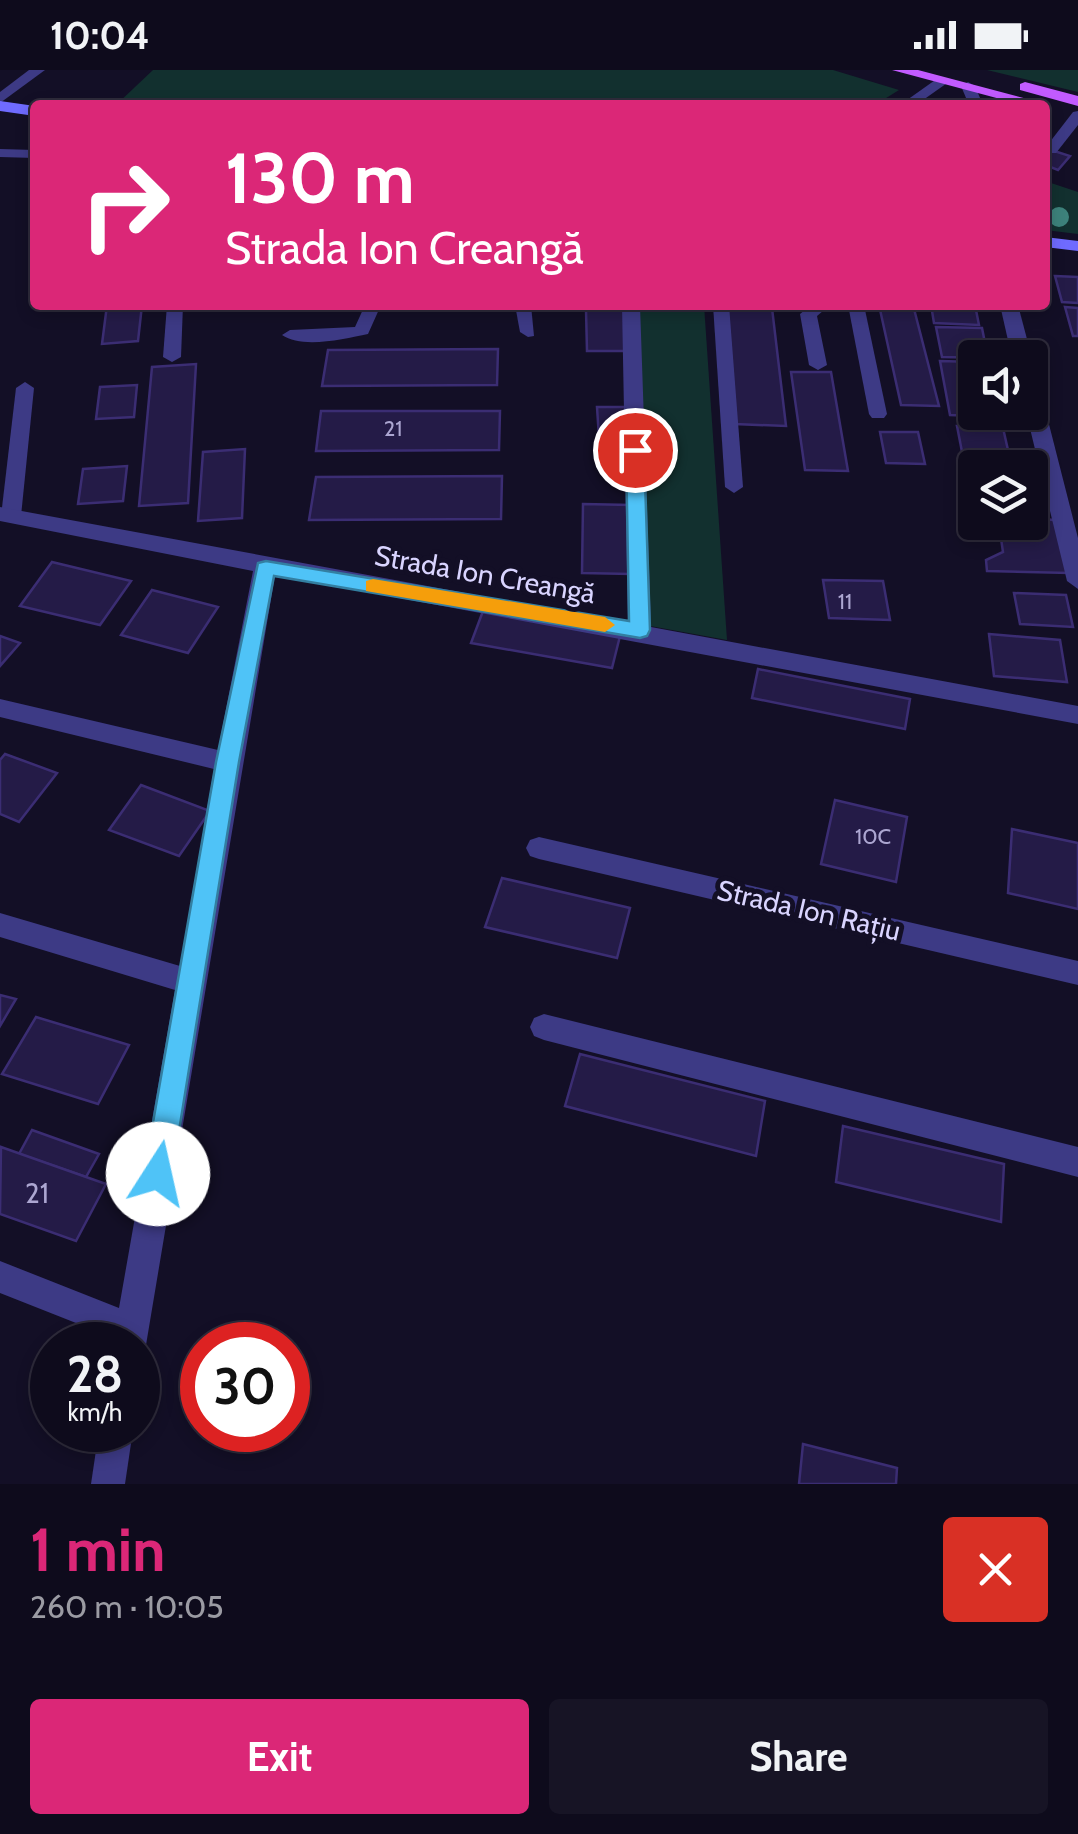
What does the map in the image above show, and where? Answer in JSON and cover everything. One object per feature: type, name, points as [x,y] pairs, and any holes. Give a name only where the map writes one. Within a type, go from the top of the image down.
[{"type":"main road","points":[[900,70],[1012,100]]},
{"type":"main road","points":[[958,70],[1078,101]]},
{"type":"main road","points":[[0,106],[30,110]]},
{"type":"main road","points":[[1050,108],[1078,114]]},
{"type":"main road","points":[[1050,243],[1078,246]]},
{"type":"street","points":[[631,310],[640,630]]},
{"type":"street","points":[[1010,310],[1018,340]]},
{"type":"street","points":[[1040,430],[1078,580]]},
{"type":"street","name":"Strada Ion Creangă","points":[[5,515],[266,568],[640,630],[1078,715]]},
{"type":"street","points":[[133,1322],[228,762],[266,568]]},
{"type":"street","points":[[0,708],[228,762]]},
{"type":"street","name":"Strada Ion Rațiu","points":[[539,848],[1078,973]]},
{"type":"street","points":[[0,925],[191,982]]},
{"type":"street","points":[[544,1028],[1078,1162]]},
{"type":"street","points":[[0,1277],[98,1322]]},
{"type":"street","points":[[108,1484],[113,1452]]},
{"type":"lane","points":[[0,98],[38,70]]},
{"type":"lane","points":[[914,100],[943,81]]},
{"type":"lane","points":[[968,86],[974,100]]},
{"type":"lane","points":[[1052,140],[1078,114]]},
{"type":"lane","points":[[0,153],[30,154]]},
{"type":"lane","points":[[172,357],[175,310]]},
{"type":"lane","points":[[290,336],[341,335],[362,330],[371,310]]},
{"type":"lane","points":[[525,310],[528,332]]},
{"type":"lane","points":[[721,310],[734,486]]},
{"type":"lane","points":[[814,310],[808,314],[818,364]]},
{"type":"lane","points":[[857,310],[878,414]]},
{"type":"lane","points":[[5,515],[25,388]]},
{"type":"green space","points":[[153,70],[833,70],[899,90],[883,100],[121,100]]},
{"type":"green space","points":[[987,70],[1078,70],[1078,92]]},
{"type":"green space","points":[[1050,183],[1078,192],[1078,234],[1050,231]]},
{"type":"green space","points":[[636,310],[704,310],[727,640],[650,626]]},
{"type":"building","points":[[1050,150],[1070,156],[1058,170],[1050,167]]},
{"type":"building","points":[[1055,276],[1078,277],[1078,303],[1062,302]]},
{"type":"building","points":[[1065,307],[1078,308],[1078,336],[1073,336]]},
{"type":"building","points":[[106,310],[141,310],[138,341],[102,344]]},
{"type":"building","points":[[586,310],[624,310],[626,351],[587,351]]},
{"type":"building","points":[[726,310],[772,310],[786,426],[735,424]]},
{"type":"building","points":[[880,310],[914,310],[939,406],[901,405]]},
{"type":"building","points":[[932,310],[976,310],[979,325],[934,323]]},
{"type":"building","points":[[936,327],[982,328],[984,340],[958,340],[958,357],[942,357]]},
{"type":"building","points":[[498,349],[497,385],[322,386],[328,350]]},
{"type":"building","points":[[940,361],[958,362],[958,415],[950,415]]},
{"type":"building","points":[[196,364],[188,503],[139,506],[152,367]]},
{"type":"building","points":[[791,372],[831,372],[848,471],[805,470]]},
{"type":"building","points":[[137,385],[134,417],[96,419],[100,387]]},
{"type":"building","points":[[597,407],[628,407],[631,453],[600,453]]},
{"type":"building","points":[[321,411],[500,411],[499,450],[316,451]]},
{"type":"building","points":[[957,426],[958,430],[1003,430],[1008,450],[962,450]]},
{"type":"building","points":[[880,432],[918,432],[925,464],[886,463]]},
{"type":"building","points":[[245,449],[242,518],[198,521],[203,452]]},
{"type":"building","points":[[127,466],[123,501],[78,504],[83,469]]},
{"type":"building","points":[[502,476],[501,519],[309,520],[316,477]]},
{"type":"building","points":[[583,504],[631,505],[631,574],[582,573]]},
{"type":"building","points":[[1048,519],[1054,520],[1069,573],[987,571],[986,560],[1003,552],[1001,540],[1048,540]]},
{"type":"building","points":[[52,562],[131,581],[100,625],[20,606]]},
{"type":"building","points":[[823,580],[883,581],[890,620],[829,618]]},
{"type":"building","points":[[152,590],[218,607],[188,653],[121,635]]},
{"type":"building","points":[[1014,593],[1066,595],[1073,627],[1020,624]]},
{"type":"building","points":[[483,611],[620,636],[612,668],[471,643]]},
{"type":"building","points":[[989,634],[1060,640],[1067,682],[994,676]]},
{"type":"building","points":[[0,636],[20,643],[0,666]]},
{"type":"building","points":[[758,669],[910,699],[905,729],[752,698]]},
{"type":"building","points":[[5,754],[57,773],[19,822],[0,814],[0,760]]},
{"type":"building","points":[[141,785],[210,811],[179,856],[109,830]]},
{"type":"building","points":[[835,800],[907,817],[896,882],[821,864]]},
{"type":"building","points":[[1012,829],[1078,843],[1078,909],[1008,893]]},
{"type":"building","points":[[502,878],[630,908],[617,958],[485,927]]},
{"type":"building","points":[[0,995],[16,999],[0,1026]]},
{"type":"building","points":[[36,1017],[129,1045],[98,1104],[2,1074]]},
{"type":"building","points":[[580,1054],[765,1101],[756,1156],[565,1106]]},
{"type":"building","points":[[843,1126],[1004,1164],[1001,1222],[836,1182]]},
{"type":"building","points":[[32,1130],[99,1154],[86,1177],[19,1154]]},
{"type":"building","points":[[1,1147],[106,1184],[76,1241],[0,1214]]},
{"type":"building","points":[[803,1444],[897,1468],[896,1484],[799,1484]]},
{"type":"slow traffic","points":[[373,586],[605,625]]},
{"type":"route","points":[[158,1174],[228,762],[266,568],[640,630],[635,450]]}]
